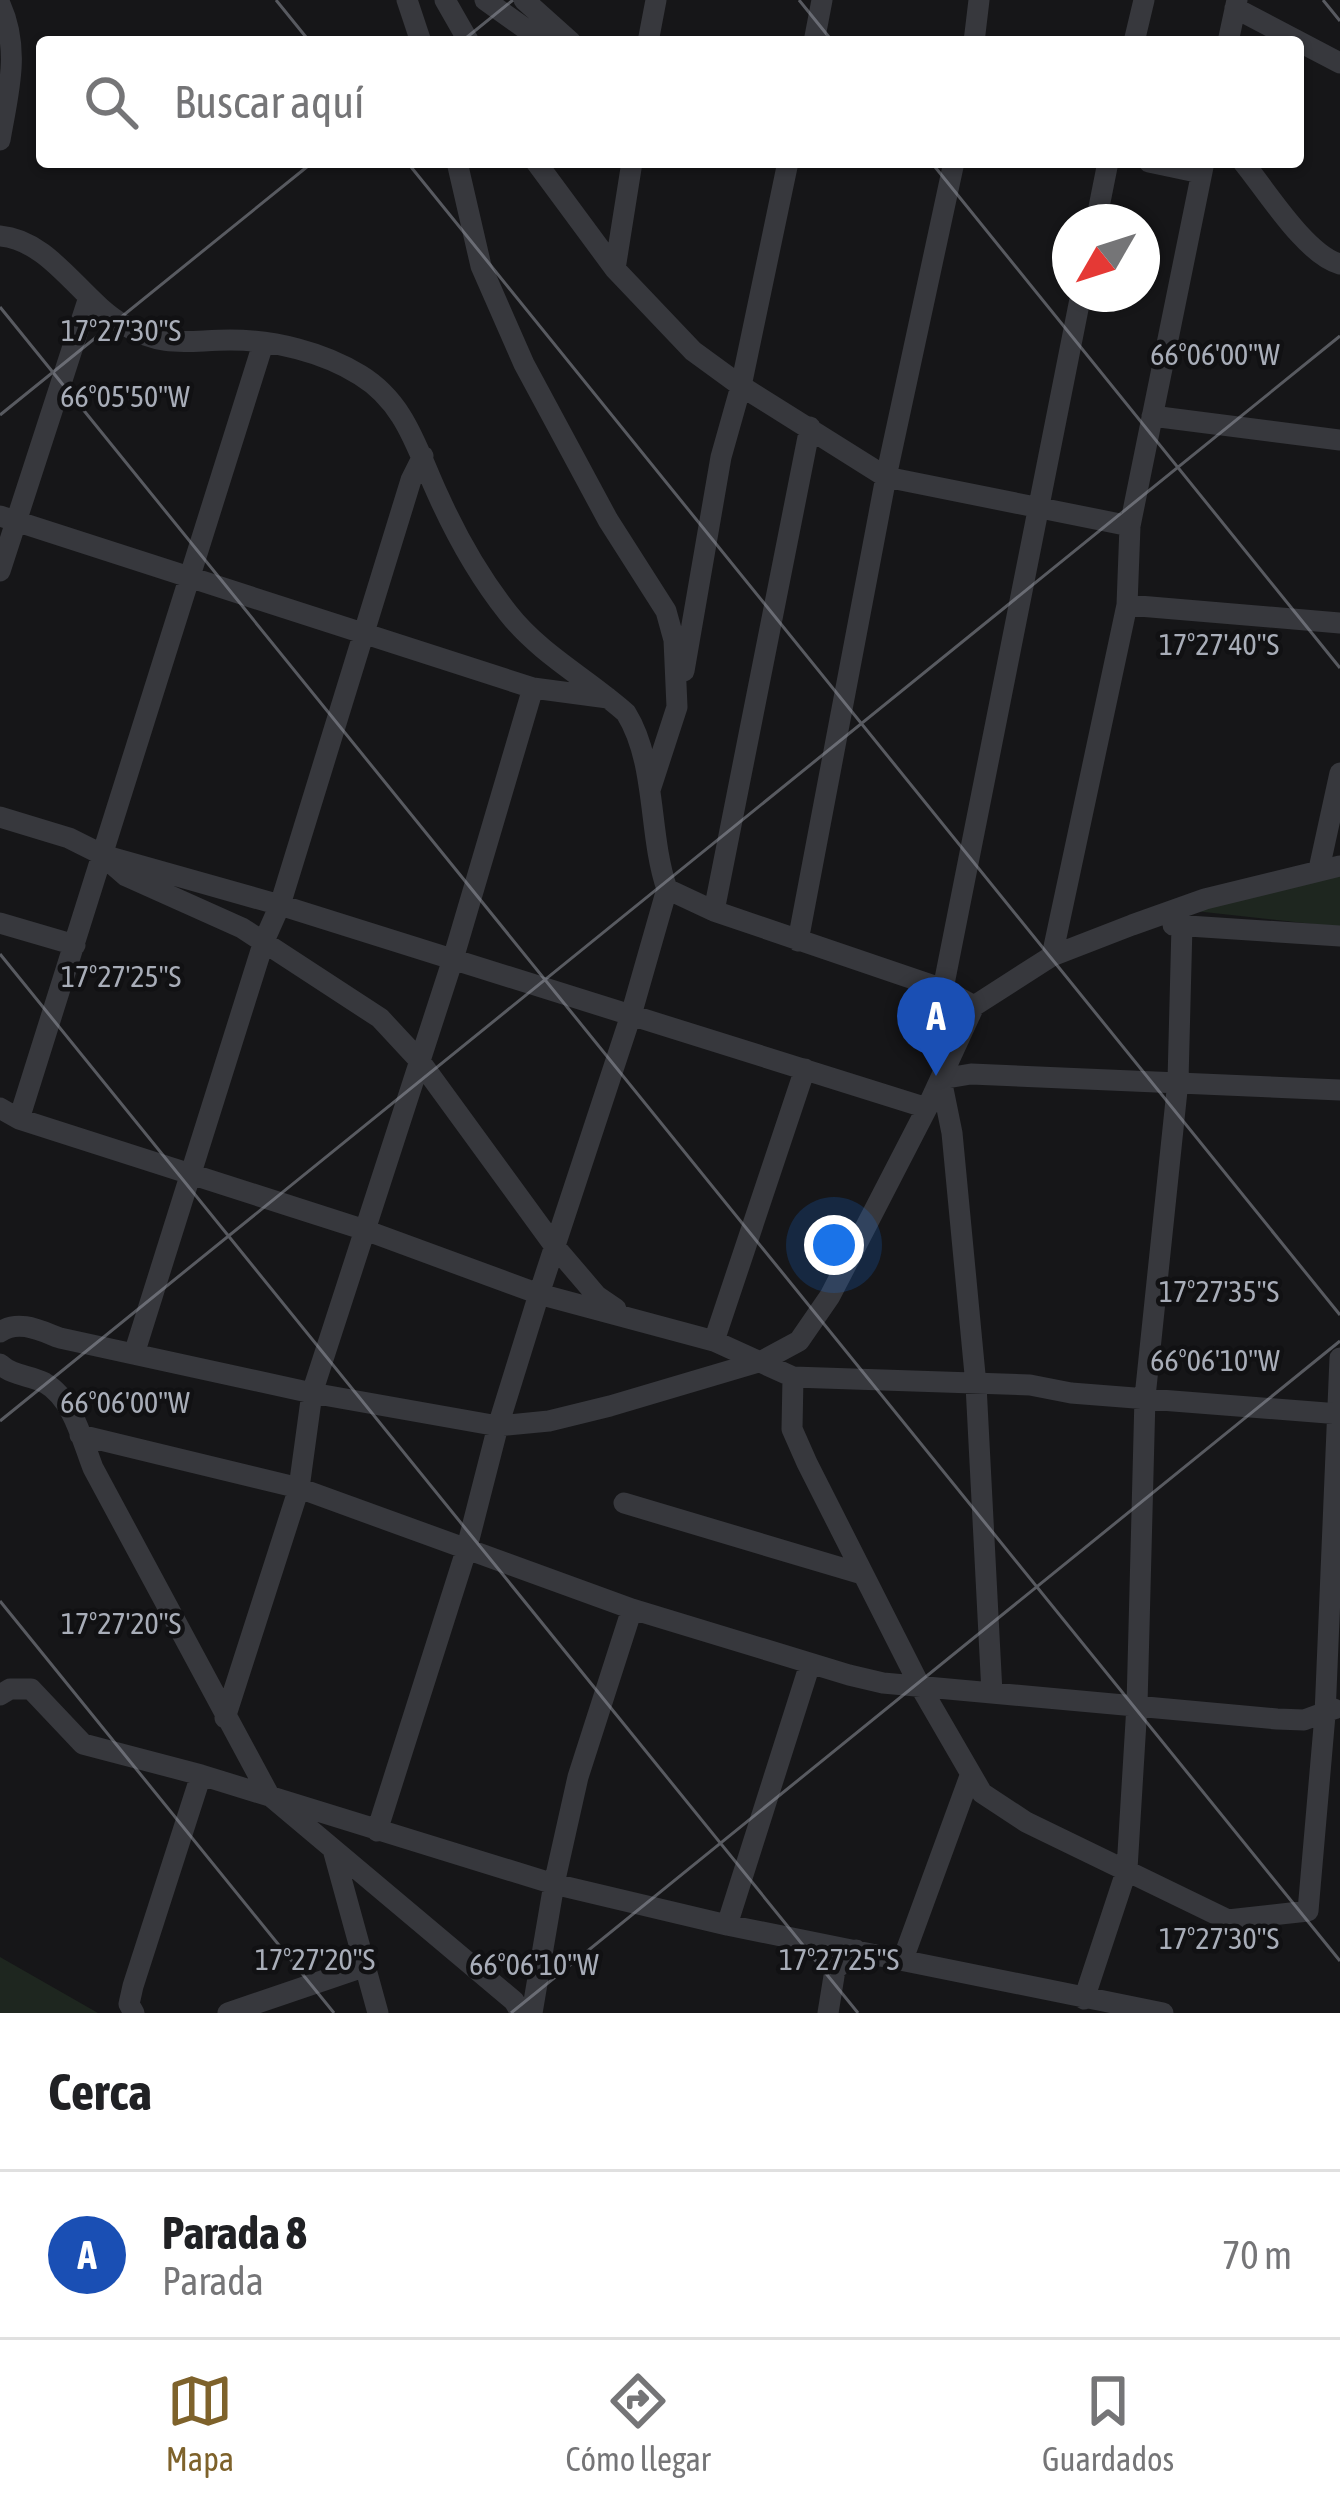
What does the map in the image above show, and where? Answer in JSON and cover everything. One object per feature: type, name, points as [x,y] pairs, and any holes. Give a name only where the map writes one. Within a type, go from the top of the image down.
[{"type":"street","points":[[406,0],[419,36]]},
{"type":"street","points":[[445,0],[466,36]]},
{"type":"street","points":[[485,0],[536,36]]},
{"type":"street","points":[[524,0],[564,36]]},
{"type":"street","points":[[649,36],[656,0]]},
{"type":"street","points":[[815,36],[822,0]]},
{"type":"street","points":[[975,36],[979,0]]},
{"type":"street","points":[[1135,36],[1144,0]]},
{"type":"street","points":[[0,4],[13,41],[0,140]]},
{"type":"street","points":[[1229,36],[1236,4],[1292,36]]},
{"type":"street","points":[[1304,43],[1340,63]]},
{"type":"street","points":[[458,168],[481,266],[524,364],[608,520],[666,611],[674,640],[677,707]]},
{"type":"street","points":[[540,168],[614,269],[693,351],[886,477],[1130,526]]},
{"type":"street","points":[[614,269],[631,168]]},
{"type":"street","points":[[648,796],[677,707],[721,457],[741,386],[787,168]]},
{"type":"street","points":[[798,941],[886,477],[953,168]]},
{"type":"street","points":[[1100,204],[1107,168]]},
{"type":"street","points":[[1052,956],[1127,604],[1130,526],[1203,168]]},
{"type":"street","points":[[1248,168],[1311,247],[1340,264]]},
{"type":"street","points":[[0,236],[31,247],[122,325],[150,337],[177,343],[228,340],[305,350],[362,376],[394,406],[423,455],[438,496],[510,615],[626,713],[638,733],[657,860],[667,890],[498,1426],[466,1551],[377,1831]]},
{"type":"street","points":[[0,571],[8,519],[89,297]]},
{"type":"street","points":[[943,989],[1078,312]]},
{"type":"street","points":[[263,344],[75,945],[10,1113],[365,1230],[539,1294],[715,1341],[793,1377],[1030,1385],[1071,1394],[1338,1414]]},
{"type":"street","points":[[1152,416],[1340,440]]},
{"type":"street","points":[[713,911],[810,427]]},
{"type":"street","points":[[134,1354],[411,480],[423,455]]},
{"type":"street","points":[[8,519],[533,688],[610,699]]},
{"type":"street","points":[[1127,604],[1340,623]]},
{"type":"street","points":[[225,1718],[299,1488],[312,1393],[453,959],[533,688]]},
{"type":"street","points":[[0,1332],[8,1327],[31,1327],[60,1338],[312,1393],[498,1426],[549,1421],[610,1406],[762,1361],[799,1341],[820,1312],[927,1108],[974,1006],[1052,956],[1205,899],[1330,868],[1340,773]]},
{"type":"street","points":[[0,817],[69,838],[103,856],[280,905],[927,1108]]},
{"type":"street","points":[[103,856],[126,876],[264,941],[380,1018],[419,1060],[556,1248],[597,1296],[621,1313]]},
{"type":"street","points":[[667,890],[713,911],[943,989],[974,1006]]},
{"type":"street","points":[[0,923],[75,945]]},
{"type":"street","points":[[1132,925],[1340,935]]},
{"type":"street","points":[[1084,1999],[1127,1868],[1137,1705],[1145,1397],[1178,1082],[1182,925]]},
{"type":"street","points":[[715,1341],[805,1069]]},
{"type":"street","points":[[941,1079],[970,1074],[1340,1090]]},
{"type":"street","points":[[941,1079],[952,1133],[976,1385],[992,1694]]},
{"type":"street","points":[[793,1377],[792,1429],[862,1574],[970,1776],[1000,1808],[1228,1920],[1308,1911],[1333,1710],[1340,1358]]},
{"type":"street","points":[[2,1367],[50,1386],[72,1415],[93,1468],[269,1795],[514,2001],[521,2013]]},
{"type":"street","points":[[80,1435],[299,1488],[632,1609],[883,1683],[1277,1719],[1333,1710]]},
{"type":"street","points":[[624,1503],[862,1574]]},
{"type":"street","points":[[532,2013],[578,1778],[632,1609]]},
{"type":"street","points":[[727,1925],[810,1664]]},
{"type":"street","points":[[0,1695],[10,1689],[31,1689],[83,1744],[269,1795],[554,1884],[727,1925],[1163,2013]]},
{"type":"street","points":[[134,2013],[129,2004],[133,1986],[201,1775]]},
{"type":"street","points":[[903,1959],[970,1776]]},
{"type":"street","points":[[334,1853],[378,2013]]},
{"type":"street","points":[[828,2013],[835,1970],[856,1949]]},
{"type":"street","points":[[228,2013],[366,1966]]},
{"type":"street","points":[[1045,1989],[1056,2013]]},
{"type":"shaded area","points":[[1340,874],[1340,927],[1195,911]]},
{"type":"shaded area","points":[[0,1957],[98,2013],[0,2013]]},
{"type":"place","name":"Parada 8","points":[[936,1076]]}]
